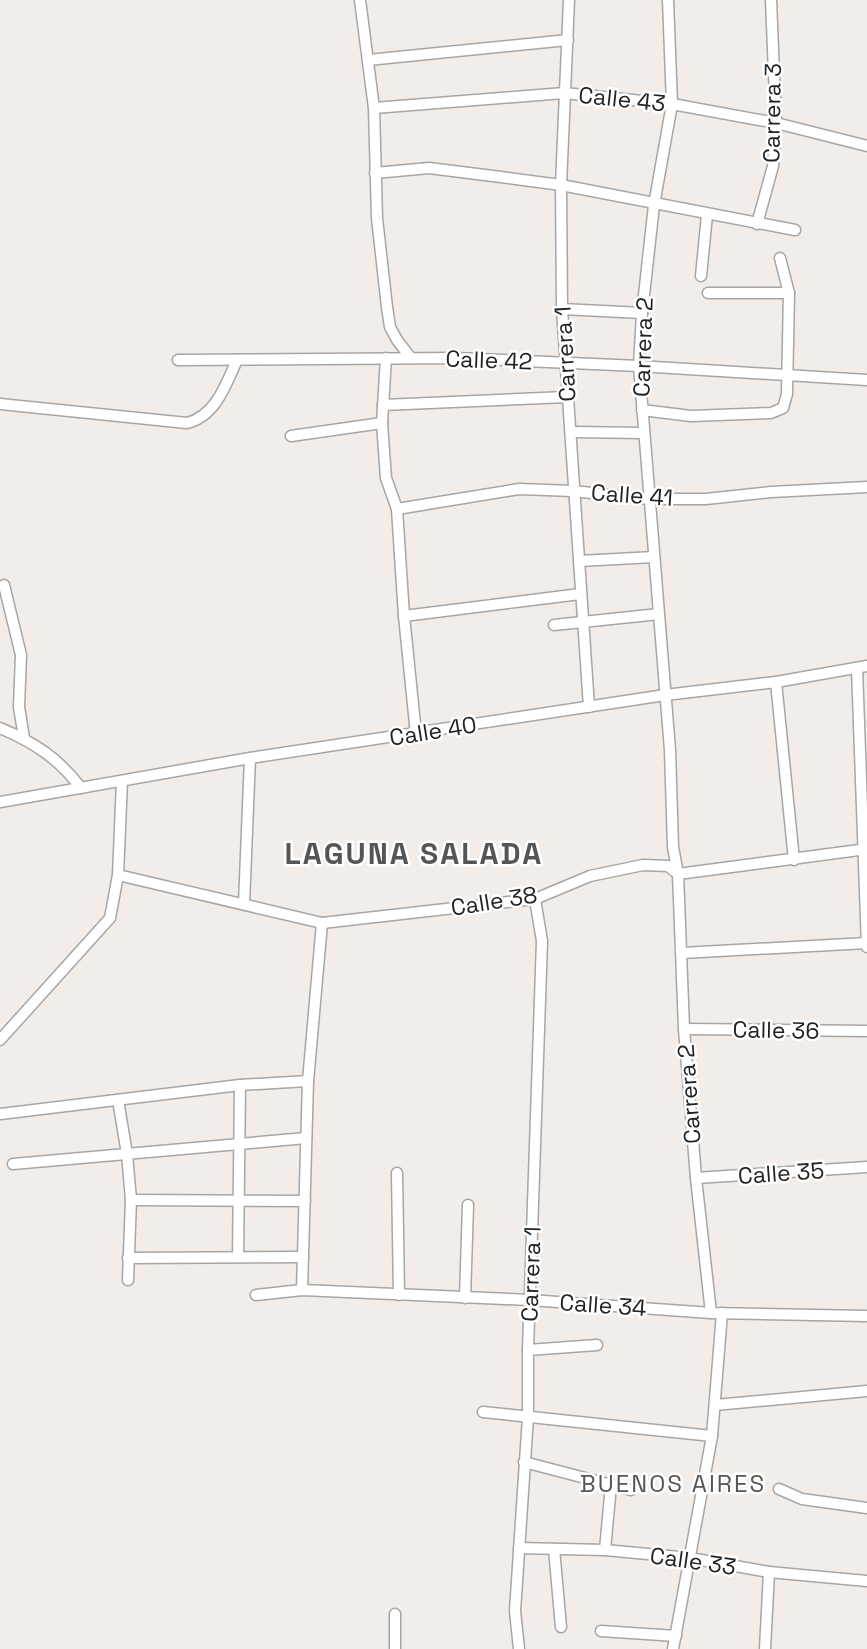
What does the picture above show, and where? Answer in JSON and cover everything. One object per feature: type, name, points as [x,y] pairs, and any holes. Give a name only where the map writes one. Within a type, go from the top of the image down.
[{"type":"street","points":[[360,0],[374,107],[380,259],[390,327],[410,357]]},
{"type":"street","name":"Carrera 1","points":[[569,0],[561,185],[562,309],[589,707]]},
{"type":"street","name":"Carrera 2","points":[[668,0],[672,104],[654,205],[639,366],[671,769],[684,1029],[696,1178],[716,1313],[712,1436],[676,1636],[676,1649]]},
{"type":"street","name":"Carrera 3","points":[[757,224],[773,166],[776,124],[771,0]]},
{"type":"street","points":[[368,60],[568,40]]},
{"type":"street","name":"Calle 43","points":[[374,107],[564,93],[672,104],[776,124],[867,146]]},
{"type":"street","points":[[375,173],[429,168],[561,185],[795,230]]},
{"type":"street","points":[[701,276],[707,215]]},
{"type":"street","points":[[642,410],[691,416],[771,413],[783,408],[787,394],[789,293],[780,258]]},
{"type":"street","points":[[708,293],[789,293]]},
{"type":"street","points":[[562,309],[642,313]]},
{"type":"street","name":"Calle 42","points":[[178,360],[410,357],[565,362],[867,380]]},
{"type":"street","points":[[386,358],[382,423],[386,478],[397,509],[416,734]]},
{"type":"street","points":[[0,404],[187,423],[212,409],[237,360]]},
{"type":"street","points":[[383,405],[566,397]]},
{"type":"street","points":[[291,436],[382,423]]},
{"type":"street","points":[[571,432],[643,433]]},
{"type":"street","name":"Calle 41","points":[[397,509],[519,489],[573,491],[649,499],[706,499],[867,486]]},
{"type":"street","points":[[579,561],[654,557]]},
{"type":"street","points":[[4,585],[21,654],[19,707],[24,738]]},
{"type":"street","points":[[404,616],[580,594]]},
{"type":"street","points":[[554,625],[659,614]]},
{"type":"street","points":[[682,953],[867,945],[862,667]]},
{"type":"street","name":"Calle 40","points":[[0,802],[250,758],[665,695],[776,682],[862,667]]},
{"type":"street","points":[[776,682],[794,860]]},
{"type":"street","points":[[0,728],[24,738],[66,768],[81,788]]},
{"type":"street","points":[[244,904],[250,758]]},
{"type":"street","points":[[0,1040],[110,918],[118,875],[122,781]]},
{"type":"street","name":"Calle 38","points":[[118,875],[322,923],[535,898],[590,876],[643,865],[668,866],[678,874],[865,850]]},
{"type":"street","name":"Carrera 1","points":[[519,1649],[515,1611],[528,1417],[542,941],[535,898]]},
{"type":"street","points":[[302,1290],[308,1080],[322,923]]},
{"type":"street","name":"Calle 36","points":[[684,1029],[867,1031]]},
{"type":"street","points":[[0,1114],[240,1085],[308,1080]]},
{"type":"street","points":[[238,1257],[240,1085]]},
{"type":"street","points":[[118,1100],[131,1200],[128,1280]]},
{"type":"street","points":[[13,1164],[306,1138]]},
{"type":"street","name":"Calle 35","points":[[696,1178],[867,1167]]},
{"type":"street","points":[[397,1173],[399,1295]]},
{"type":"street","points":[[131,1200],[304,1201]]},
{"type":"street","points":[[465,1298],[468,1205]]},
{"type":"street","points":[[128,1258],[303,1257]]},
{"type":"street","name":"Calle 34","points":[[256,1295],[302,1290],[530,1300],[716,1313],[867,1317]]},
{"type":"street","points":[[528,1350],[597,1345]]},
{"type":"street","points":[[715,1405],[867,1391]]},
{"type":"street","points":[[483,1412],[712,1436]]},
{"type":"street","points":[[524,1462],[631,1490]]},
{"type":"street","points":[[605,1550],[611,1485]]},
{"type":"street","points":[[779,1489],[802,1499],[867,1508]]},
{"type":"street","name":"Calle 33","points":[[519,1548],[605,1550],[690,1558],[769,1572],[867,1581]]},
{"type":"street","points":[[554,1549],[561,1627]]},
{"type":"street","points":[[765,1649],[769,1572]]},
{"type":"street","points":[[395,1614],[395,1649]]},
{"type":"street","points":[[601,1630],[676,1636]]},
{"type":"district","name":"LAGUNA SALADA","points":[[414,854]]},
{"type":"district","name":"BUENOS AIRES","points":[[673,1484]]}]
